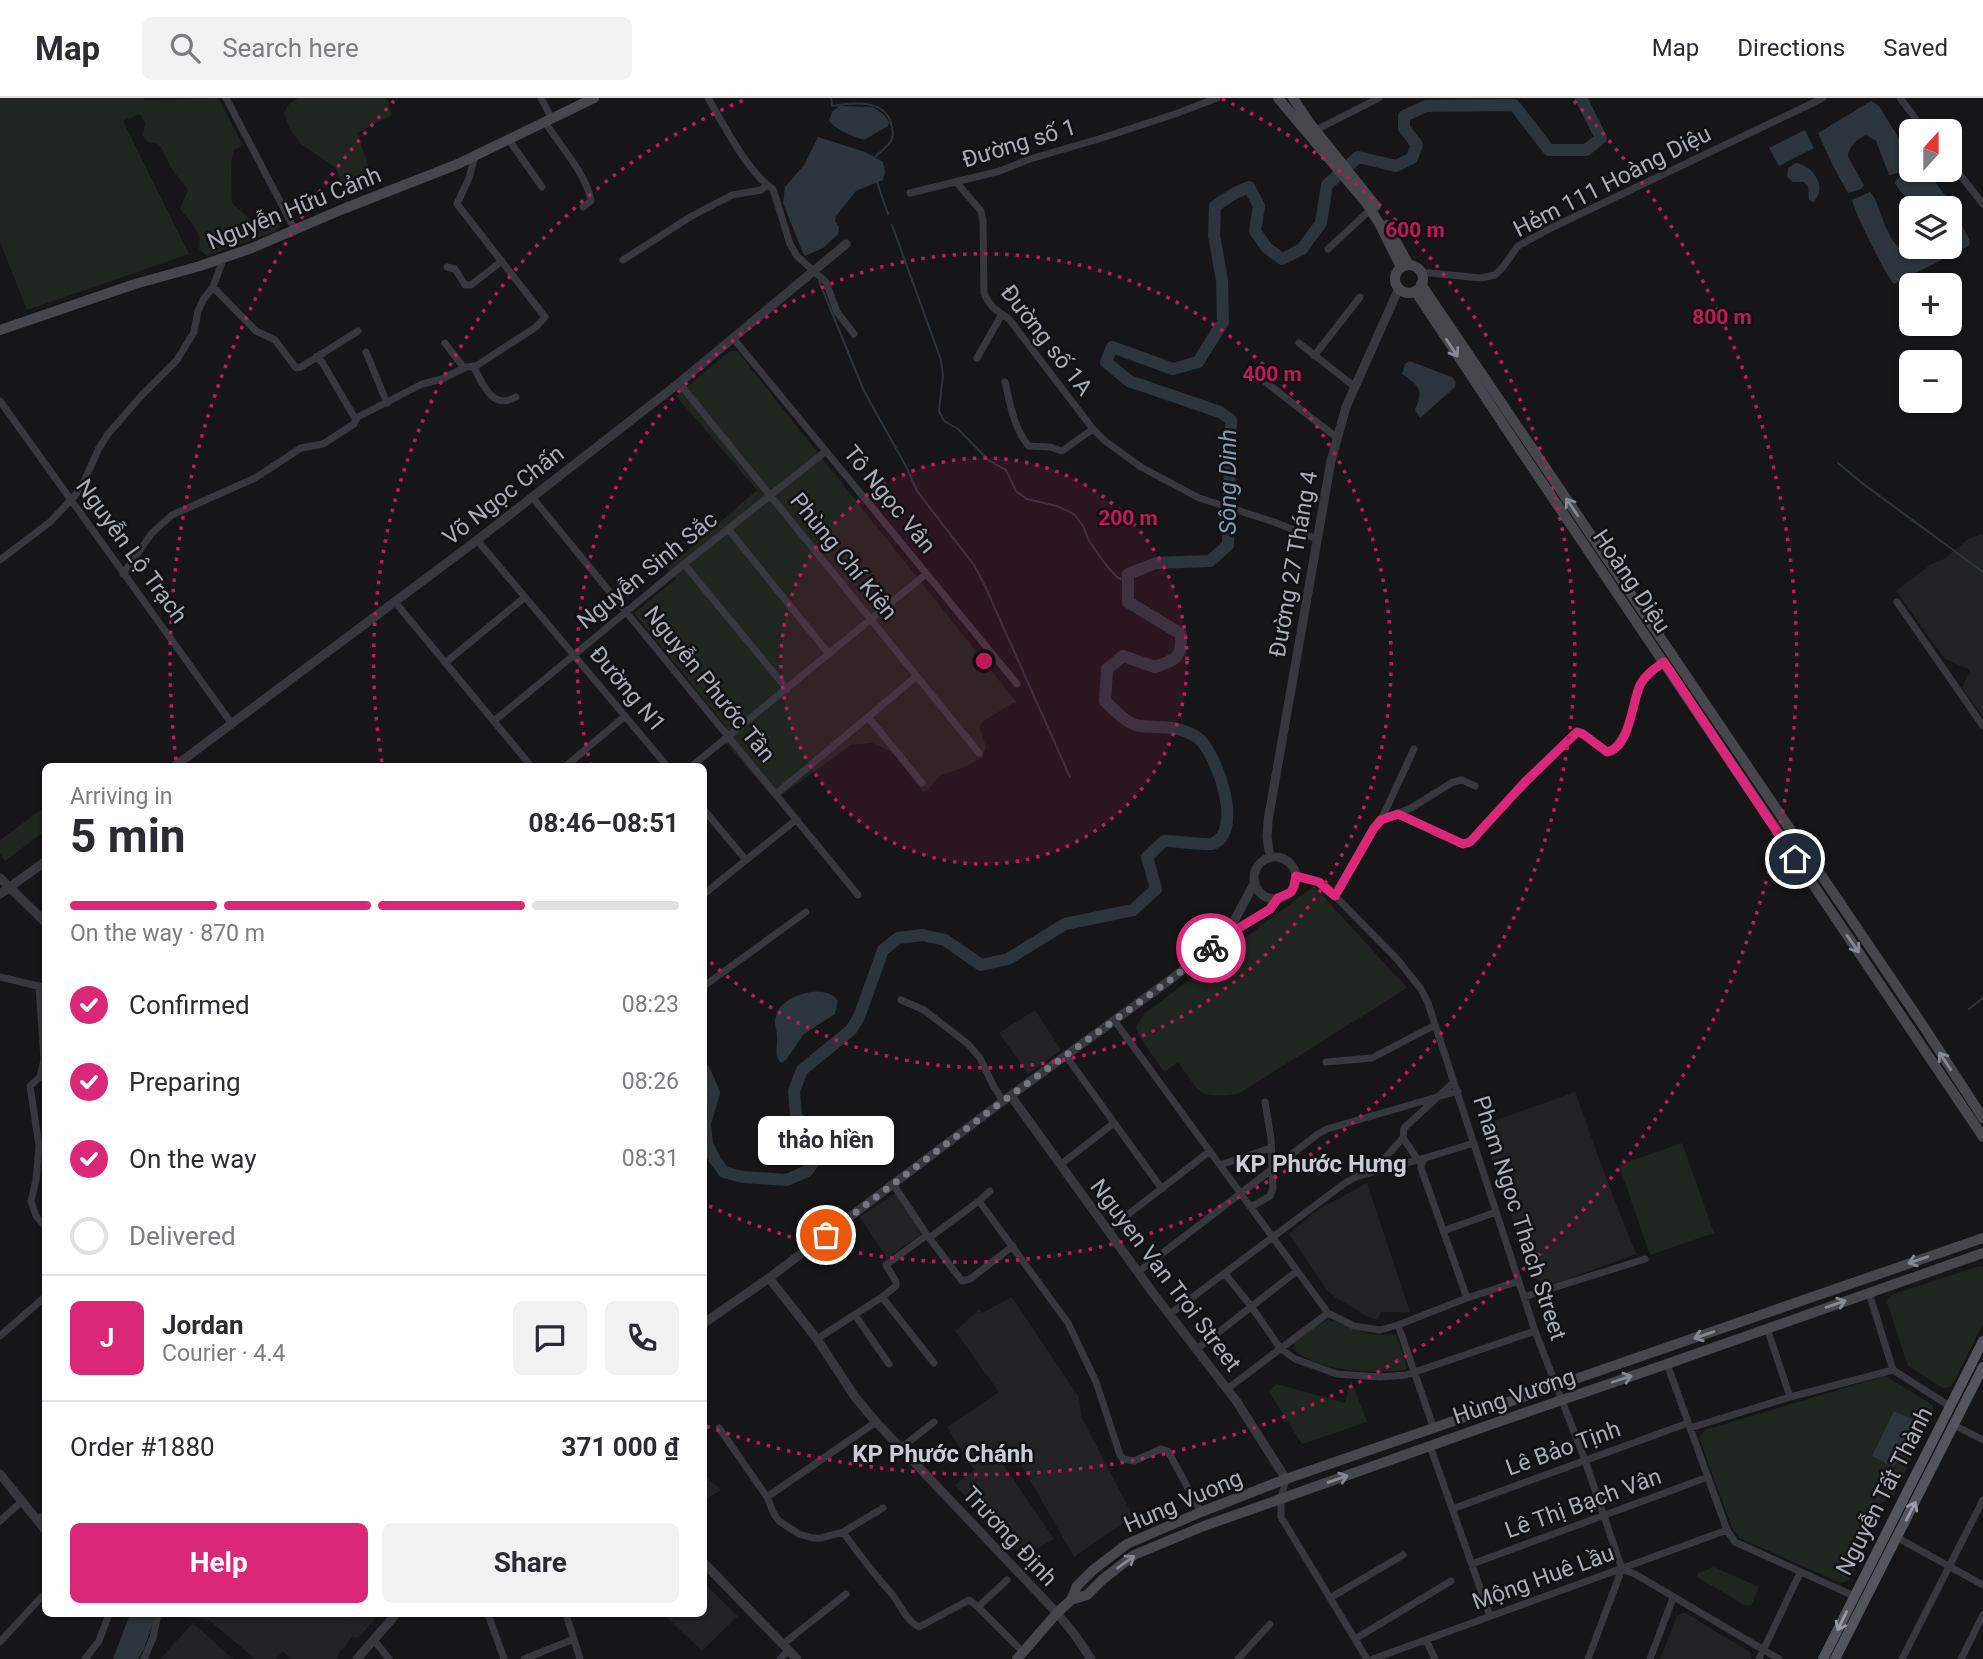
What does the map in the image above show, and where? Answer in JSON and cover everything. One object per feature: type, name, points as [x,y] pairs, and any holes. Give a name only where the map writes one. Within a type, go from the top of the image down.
[{"type":"main road","points":[[1278,98],[1381,213],[1405,266]]},
{"type":"main road","points":[[1293,98],[1316,130],[1320,143]]},
{"type":"main road","name":"Nguyễn Hữu Cảnh","points":[[0,330],[225,257],[295,230],[458,164],[592,99]]},
{"type":"main road","points":[[1356,184],[1405,266],[1420,272],[1418,288],[1407,292],[1399,288],[1395,277],[1405,266]]},
{"type":"main road","name":"Hoàng Diệu","points":[[1418,288],[1656,642],[1839,903],[1983,1118]]},
{"type":"main road","name":"Hoàng Diệu","points":[[1656,642],[1664,662],[1983,1137]]},
{"type":"main road","points":[[1830,910],[1839,903]]},
{"type":"main road","name":"Hùng Vương","points":[[1286,1479],[1983,1238]]},
{"type":"main road","name":"Hùng Vương","points":[[1071,1600],[1087,1595],[1134,1555],[1204,1526],[1982,1255]]},
{"type":"main road","name":"Nguyễn Tất Thành","points":[[1823,1659],[1983,1341]]},
{"type":"main road","name":"Nguyễn Tất Thành","points":[[1835,1659],[1983,1367]]},
{"type":"main road","name":"Hung Vuong","points":[[1020,1656],[1071,1600],[1077,1586],[1127,1544],[1286,1479]]},
{"type":"street","points":[[226,98],[295,230]]},
{"type":"street","points":[[541,98],[548,121],[588,187],[591,201],[583,207]]},
{"type":"street","points":[[708,98],[762,182],[773,189],[790,244],[797,256],[826,282],[837,312],[853,334]]},
{"type":"street","name":"Đường số 1","points":[[911,193],[1000,170],[1217,98]]},
{"type":"street","points":[[1316,130],[1379,98]]},
{"type":"street","name":"Hẻm 111 Hoàng Diệu","points":[[1420,272],[1481,278],[1495,275],[1523,243],[1823,98]]},
{"type":"street","points":[[1900,98],[1916,119]]},
{"type":"street","points":[[509,140],[542,187]]},
{"type":"street","points":[[123,573],[152,533],[172,515],[255,478],[301,449],[323,444],[356,420],[422,384],[473,366],[536,327],[545,317],[457,204],[469,178],[475,155]]},
{"type":"street","points":[[1962,177],[1983,204]]},
{"type":"street","name":"Đường số 1A","points":[[956,182],[981,211],[984,293],[989,304],[1009,319],[1093,429],[1141,467],[1199,498],[1317,539]]},
{"type":"street","points":[[623,260],[690,217],[732,195],[761,190],[767,185]]},
{"type":"street","points":[[1328,249],[1371,209]]},
{"type":"street","name":"Võ Ngọc Chấn","points":[[179,763],[477,540],[679,383],[846,244]]},
{"type":"street","points":[[0,560],[50,522],[72,499],[82,486],[99,448],[108,435],[177,360],[194,332],[198,311],[213,287],[225,257]]},
{"type":"street","points":[[447,267],[455,269],[465,285],[471,285],[502,261]]},
{"type":"street","points":[[213,287],[256,331],[275,340],[296,368],[358,331]]},
{"type":"street","name":"Đường 27 Tháng 4","points":[[1270,857],[1268,821],[1336,437],[1346,407],[1399,288]]},
{"type":"street","points":[[1314,356],[1360,297]]},
{"type":"street","points":[[977,358],[1002,314]]},
{"type":"street","name":"Tô Ngọc Vân","points":[[733,338],[1017,684]]},
{"type":"street","points":[[445,343],[464,368]]},
{"type":"street","points":[[1299,344],[1355,387]]},
{"type":"street","points":[[366,352],[387,403]]},
{"type":"street","points":[[317,357],[356,420]]},
{"type":"street","points":[[473,366],[495,400],[506,401],[516,397]]},
{"type":"street","points":[[1254,373],[1336,437]]},
{"type":"street","points":[[1004,382],[1012,414],[1029,446],[1050,447],[1062,451],[1093,429]]},
{"type":"street","name":"Phùng Chí Kiên","points":[[679,383],[979,753]]},
{"type":"street","name":"Nguyễn Lộ Trạch","points":[[0,401],[232,724]]},
{"type":"street","name":"Nguyễn Sinh Sắc","points":[[494,721],[826,451]]},
{"type":"street","name":"Nguyễn Phước Tần","points":[[532,497],[858,895]]},
{"type":"street","points":[[728,529],[830,654]]},
{"type":"street","name":"Đường N1","points":[[477,540],[664,763]]},
{"type":"street","points":[[684,564],[787,689]]},
{"type":"street","points":[[696,763],[926,574]]},
{"type":"street","points":[[445,663],[525,597]]},
{"type":"street","points":[[395,602],[529,763]]},
{"type":"street","points":[[1897,602],[1983,726]]},
{"type":"street","points":[[1398,814],[1468,844],[1525,782],[1577,732],[1607,752],[1612,752],[1628,727],[1641,682],[1664,662]]},
{"type":"street","points":[[776,793],[917,676]]},
{"type":"street","points":[[570,763],[625,716]]},
{"type":"street","points":[[868,717],[922,783]]},
{"type":"street","points":[[1335,896],[1381,820],[1414,749]]},
{"type":"street","points":[[1381,820],[1398,814],[1453,782],[1462,780],[1475,786]]},
{"type":"street","points":[[707,813],[746,860]]},
{"type":"street","points":[[707,821],[711,818]]},
{"type":"street","points":[[707,892],[797,819]]},
{"type":"street","points":[[1226,936],[1255,883],[1259,864],[1270,857],[1284,859],[1295,871],[1291,892],[1278,898],[1265,896],[1255,883]]},
{"type":"street","points":[[0,894],[42,864]]},
{"type":"street","name":"Pham Ngoc Thach Street","points":[[1296,876],[1319,882],[1335,896],[1397,959],[1416,981],[1428,1003],[1535,1331],[1585,1460],[1622,1569]]},
{"type":"street","points":[[0,878],[42,919]]},
{"type":"street","points":[[707,1321],[769,1278],[1226,936],[1273,907],[1278,898]]},
{"type":"street","points":[[707,984],[806,912]]},
{"type":"street","points":[[0,977],[42,987]]},
{"type":"street","points":[[901,1000],[924,1010],[968,1044],[980,1058],[993,1085],[1007,1099]]},
{"type":"street","points":[[1114,1020],[1328,1313],[1363,1328],[1380,1330],[1519,1280]]},
{"type":"street","points":[[1326,1062],[1373,1058],[1435,1025]]},
{"type":"street","points":[[1066,1056],[1162,1189]]},
{"type":"street","points":[[42,1068],[40,1077],[30,1086],[38,1146],[36,1180],[31,1201],[36,1216],[42,1223]]},
{"type":"street","points":[[1373,1172],[1403,1138],[1405,1128],[1454,1082]]},
{"type":"street","points":[[1138,1272],[1307,1141],[1327,1129],[1458,1091]]},
{"type":"street","name":"Nguyen Van Troi Street","points":[[1007,1099],[1060,1165],[1227,1388],[1286,1479]]},
{"type":"street","points":[[1251,1207],[1272,1193],[1271,1149],[1265,1102]]},
{"type":"street","points":[[1060,1165],[1114,1123]]},
{"type":"street","points":[[1403,1138],[1422,1159],[1421,1168],[1467,1298]]},
{"type":"street","points":[[1170,1314],[1345,1183],[1358,1176],[1474,1143]]},
{"type":"street","points":[[1220,1165],[1271,1149]]},
{"type":"street","points":[[1108,1230],[1210,1151]]},
{"type":"street","points":[[893,1184],[959,1278],[966,1282],[1013,1246]]},
{"type":"street","points":[[817,1339],[896,1286],[886,1265],[990,1191]]},
{"type":"street","points":[[979,1201],[1068,1323],[1096,1381],[1120,1455],[1123,1459],[1134,1461],[1161,1448],[1168,1451],[1201,1512]]},
{"type":"street","points":[[1443,1231],[1496,1212]]},
{"type":"street","points":[[1524,1297],[1644,1259]]},
{"type":"street","points":[[1197,1349],[1297,1271]]},
{"type":"street","points":[[1225,1274],[1280,1348],[1295,1359],[1337,1374],[1380,1377],[1414,1373],[1535,1331]]},
{"type":"street","name":"Trương Định","points":[[769,1278],[817,1339],[876,1422],[1057,1613],[1091,1659]]},
{"type":"street","points":[[1869,1293],[1893,1370],[1951,1407]]},
{"type":"street","points":[[882,1297],[934,1363]]},
{"type":"street","points":[[0,1336],[42,1299]]},
{"type":"street","points":[[1227,1388],[1328,1313]]},
{"type":"street","points":[[855,1315],[889,1364]]},
{"type":"street","points":[[1398,1325],[1434,1429]]},
{"type":"street","points":[[1767,1328],[1790,1397]]},
{"type":"street","points":[[1667,1364],[1727,1530],[1735,1542],[1854,1596]]},
{"type":"street","name":"Lê Bảo Tịnh","points":[[1452,1509],[1585,1460],[1689,1426],[1893,1370]]},
{"type":"street","points":[[767,1497],[876,1422]]},
{"type":"street","points":[[901,1448],[934,1422]]},
{"type":"street","points":[[1954,1425],[1983,1440]]},
{"type":"street","points":[[719,1428],[767,1497],[779,1521],[799,1534],[821,1538],[843,1532],[883,1508]]},
{"type":"street","points":[[1430,1446],[1490,1616]]},
{"type":"street","points":[[0,1474],[42,1526]]},
{"type":"street","name":"Lê Thị Bạch Vân","points":[[1472,1564],[1708,1477]]},
{"type":"street","points":[[1286,1479],[1281,1499],[1281,1517],[1367,1659]]},
{"type":"street","points":[[1902,1659],[1983,1500]]},
{"type":"street","points":[[0,1521],[22,1501]]},
{"type":"street","points":[[37,1520],[42,1516]]},
{"type":"street","name":"Mộng Huê Lầu","points":[[1373,1659],[1727,1530]]},
{"type":"street","points":[[843,1532],[915,1625],[923,1625],[969,1600],[1020,1656]]},
{"type":"street","points":[[1898,1538],[1983,1585]]},
{"type":"street","points":[[1330,1598],[1403,1555]]},
{"type":"street","points":[[707,1566],[797,1659]]},
{"type":"street","points":[[1588,1659],[1622,1569],[1779,1659]]},
{"type":"street","points":[[1759,1659],[1800,1573]]},
{"type":"street","points":[[978,1607],[1007,1580]]},
{"type":"street","points":[[1355,1639],[1451,1581]]},
{"type":"street","points":[[780,1659],[786,1647],[846,1594]]},
{"type":"street","points":[[0,1642],[42,1596]]},
{"type":"street","points":[[1650,1659],[1673,1598]]},
{"type":"street","points":[[1961,1659],[1983,1615]]},
{"type":"street","points":[[85,1659],[99,1641],[108,1617]]},
{"type":"street","points":[[144,1659],[153,1638],[157,1617]]},
{"type":"street","points":[[357,1659],[393,1617]]},
{"type":"street","points":[[489,1617],[504,1659]]},
{"type":"street","points":[[567,1617],[580,1659]]},
{"type":"street","points":[[1238,1659],[1270,1624]]},
{"type":"street","points":[[524,1659],[574,1639]]},
{"type":"street","points":[[374,1640],[389,1659]]},
{"type":"street","points":[[1426,1640],[1435,1659]]},
{"type":"shaded area","points":[[0,98],[218,98],[243,145],[234,150],[232,155],[232,203],[256,225],[273,213],[280,218],[281,225],[274,232],[207,256],[199,249],[199,237],[195,228],[180,209],[188,190],[171,168],[158,144],[148,142],[143,136],[145,123],[140,114],[123,121],[189,254],[27,310],[0,242]]},
{"type":"shaded area","points":[[298,98],[387,98],[392,115],[357,133],[375,184],[346,196],[336,168],[300,143],[290,129],[284,113],[289,104]]},
{"type":"shaded area","points":[[1871,101],[1879,106],[1899,138],[1899,173],[1889,175],[1876,141],[1866,135],[1854,144],[1848,157],[1864,185],[1861,189],[1848,193],[1818,133]]},
{"type":"shaded area","points":[[839,106],[873,107],[883,114],[889,122],[888,126],[864,140],[850,135],[829,121],[832,112]]},
{"type":"shaded area","points":[[1805,130],[1814,148],[1779,166],[1769,148]]},
{"type":"shaded area","points":[[818,137],[865,152],[883,162],[885,172],[883,180],[856,191],[836,216],[838,234],[823,248],[805,256],[783,203],[785,187],[804,165]]},
{"type":"shaded area","points":[[1796,163],[1808,168],[1817,178],[1819,190],[1813,202],[1809,200],[1808,187],[1804,182],[1793,182],[1787,177],[1788,168]]},
{"type":"shaded area","points":[[1899,177],[1899,182],[1935,182],[1946,196],[1905,196],[1895,183]]},
{"type":"shaded area","points":[[1870,192],[1899,247],[1899,259],[1943,259],[1916,273],[1899,273],[1899,281],[1894,284],[1871,244],[1852,200]]},
{"type":"shaded area","points":[[1962,225],[1970,241],[1962,250]]},
{"type":"shaded area","points":[[730,351],[737,351],[1017,703],[982,722],[980,727],[986,747],[983,757],[965,767],[941,775],[928,790],[923,792],[888,750],[872,743],[851,745],[775,800],[725,742],[723,730],[726,727],[634,613],[676,579],[667,568],[757,490],[676,396]]},
{"type":"shaded area","points":[[1409,361],[1452,377],[1456,382],[1455,387],[1420,418],[1415,410],[1419,397],[1418,389],[1402,374]]},
{"type":"shaded area","points":[[1982,534],[1983,717],[1962,688],[1970,670],[1945,659],[1896,591],[1930,565],[1946,558],[1968,539]]},
{"type":"shaded area","points":[[42,809],[42,833],[5,861],[0,854],[0,840]]},
{"type":"shaded area","points":[[1314,886],[1407,988],[1238,1094],[1215,1095],[1201,1092],[1178,1062],[1164,1072],[1136,1027],[1144,1014]]},
{"type":"shaded area","points":[[811,992],[826,993],[836,998],[838,1001],[835,1014],[804,1034],[781,1063],[776,1054],[776,1014],[783,1004]]},
{"type":"shaded area","points":[[1035,1010],[1061,1050],[1028,1074],[999,1033]]},
{"type":"shaded area","points":[[1575,1092],[1636,1254],[1541,1289],[1516,1229],[1480,1126]]},
{"type":"shaded area","points":[[1682,1143],[1714,1233],[1650,1255],[1619,1165]]},
{"type":"shaded area","points":[[1367,1183],[1410,1312],[1381,1312],[1378,1320],[1368,1317],[1327,1290],[1289,1234],[1319,1209]]},
{"type":"shaded area","points":[[896,1193],[923,1233],[887,1258],[860,1217]]},
{"type":"shaded area","points":[[1979,1266],[1983,1267],[1983,1324],[1951,1387],[1943,1388],[1908,1366],[1888,1298]]},
{"type":"shaded area","points":[[1012,1297],[1079,1397],[1081,1416],[1133,1516],[1074,1557],[1015,1454],[1008,1447],[997,1455],[1054,1539],[1023,1557],[955,1485],[974,1470],[947,1427],[999,1392],[955,1331],[979,1310],[982,1313]]},
{"type":"shaded area","points":[[1328,1320],[1367,1333],[1396,1334],[1407,1368],[1377,1372],[1347,1370],[1318,1363],[1294,1350],[1295,1342]]},
{"type":"shaded area","points":[[1885,1376],[1933,1405],[1934,1414],[1892,1498],[1880,1503],[1865,1533],[1868,1543],[1850,1580],[1841,1583],[1739,1538],[1733,1530],[1699,1438],[1705,1430]]},
{"type":"shaded area","points":[[1351,1380],[1367,1422],[1302,1444],[1268,1391],[1277,1384],[1345,1403]]},
{"type":"shaded area","points":[[1894,1411],[1916,1421],[1894,1467],[1872,1456]]},
{"type":"shaded area","points":[[707,1478],[721,1490],[707,1498]]},
{"type":"shaded area","points":[[1714,1567],[1759,1587],[1751,1606],[1744,1605],[1697,1577],[1698,1573]]},
{"type":"shaded area","points":[[707,1586],[738,1616],[702,1651],[666,1617],[707,1617]]},
{"type":"shaded area","points":[[1684,1612],[1750,1652],[1751,1659],[1660,1659],[1677,1616]]},
{"type":"shaded area","points":[[129,1617],[155,1617],[138,1659],[113,1659]]},
{"type":"shaded area","points":[[184,1617],[377,1617],[358,1638],[352,1637],[338,1654],[338,1659],[292,1659],[283,1652],[275,1659],[255,1659],[209,1620]]},
{"type":"shaded area","points":[[193,1623],[233,1659],[160,1659]]},
{"type":"waterway","points":[[831,98],[832,106],[867,104],[875,106],[888,116],[893,130],[892,139],[875,157]]},
{"type":"waterway","name":"Sông Dinh","points":[[707,1144],[724,1172],[743,1177],[787,1180],[807,1171],[814,1161],[815,1145],[808,1130],[796,1116],[794,1091],[802,1070],[851,1030],[859,1017],[883,950],[898,938],[923,935],[945,940],[981,965],[1008,959],[1065,924],[1133,910],[1156,889],[1147,857],[1164,841],[1212,844],[1222,837],[1227,810],[1224,792],[1213,759],[1205,746],[1194,735],[1184,731],[1130,722],[1105,701],[1107,669],[1123,656],[1155,667],[1177,656],[1180,648],[1181,634],[1128,602],[1128,574],[1156,563],[1210,561],[1228,545],[1231,420],[1220,412],[1129,381],[1106,362],[1112,347],[1173,369],[1198,362],[1223,322],[1222,280],[1214,236],[1215,206],[1249,187],[1259,206],[1255,231],[1267,248],[1282,259],[1302,249],[1321,223],[1327,185],[1358,157],[1396,166],[1412,158],[1417,145],[1404,128],[1404,116],[1426,106],[1514,105],[1549,150],[1586,150],[1601,138],[1581,98]]},
{"type":"waterway","points":[[877,182],[888,214]]},
{"type":"waterway","points":[[892,225],[941,360],[943,375],[939,411],[944,421],[958,429],[988,460],[1006,470],[1016,491],[1027,499],[1057,506],[1074,514],[1106,565],[1117,577],[1128,583]]},
{"type":"waterway","points":[[819,281],[864,391],[917,491],[974,565],[985,586],[1070,777]]},
{"type":"waterway","points":[[1838,463],[1983,572]]},
{"type":"waterway","points":[[1969,1009],[1983,998]]},
{"type":"waterway","points":[[707,1077],[714,1093],[707,1116]]},
{"type":"way so far","points":[[826,1235],[1211,948]]},
{"type":"place","name":"thảo hiền","points":[[826,1235]]},
{"type":"district","name":"KP Phước Hưng","points":[[1321,1164]]},
{"type":"district","name":"KP Phước Chánh","points":[[943,1454]]},
{"type":"route","points":[[1211,948],[1270,909],[1278,898],[1291,892],[1296,876],[1319,882],[1335,896],[1381,820],[1398,814],[1463,844],[1470,842],[1525,782],[1577,732],[1607,752],[1612,752],[1628,727],[1641,682],[1664,662],[1795,859]]}]
